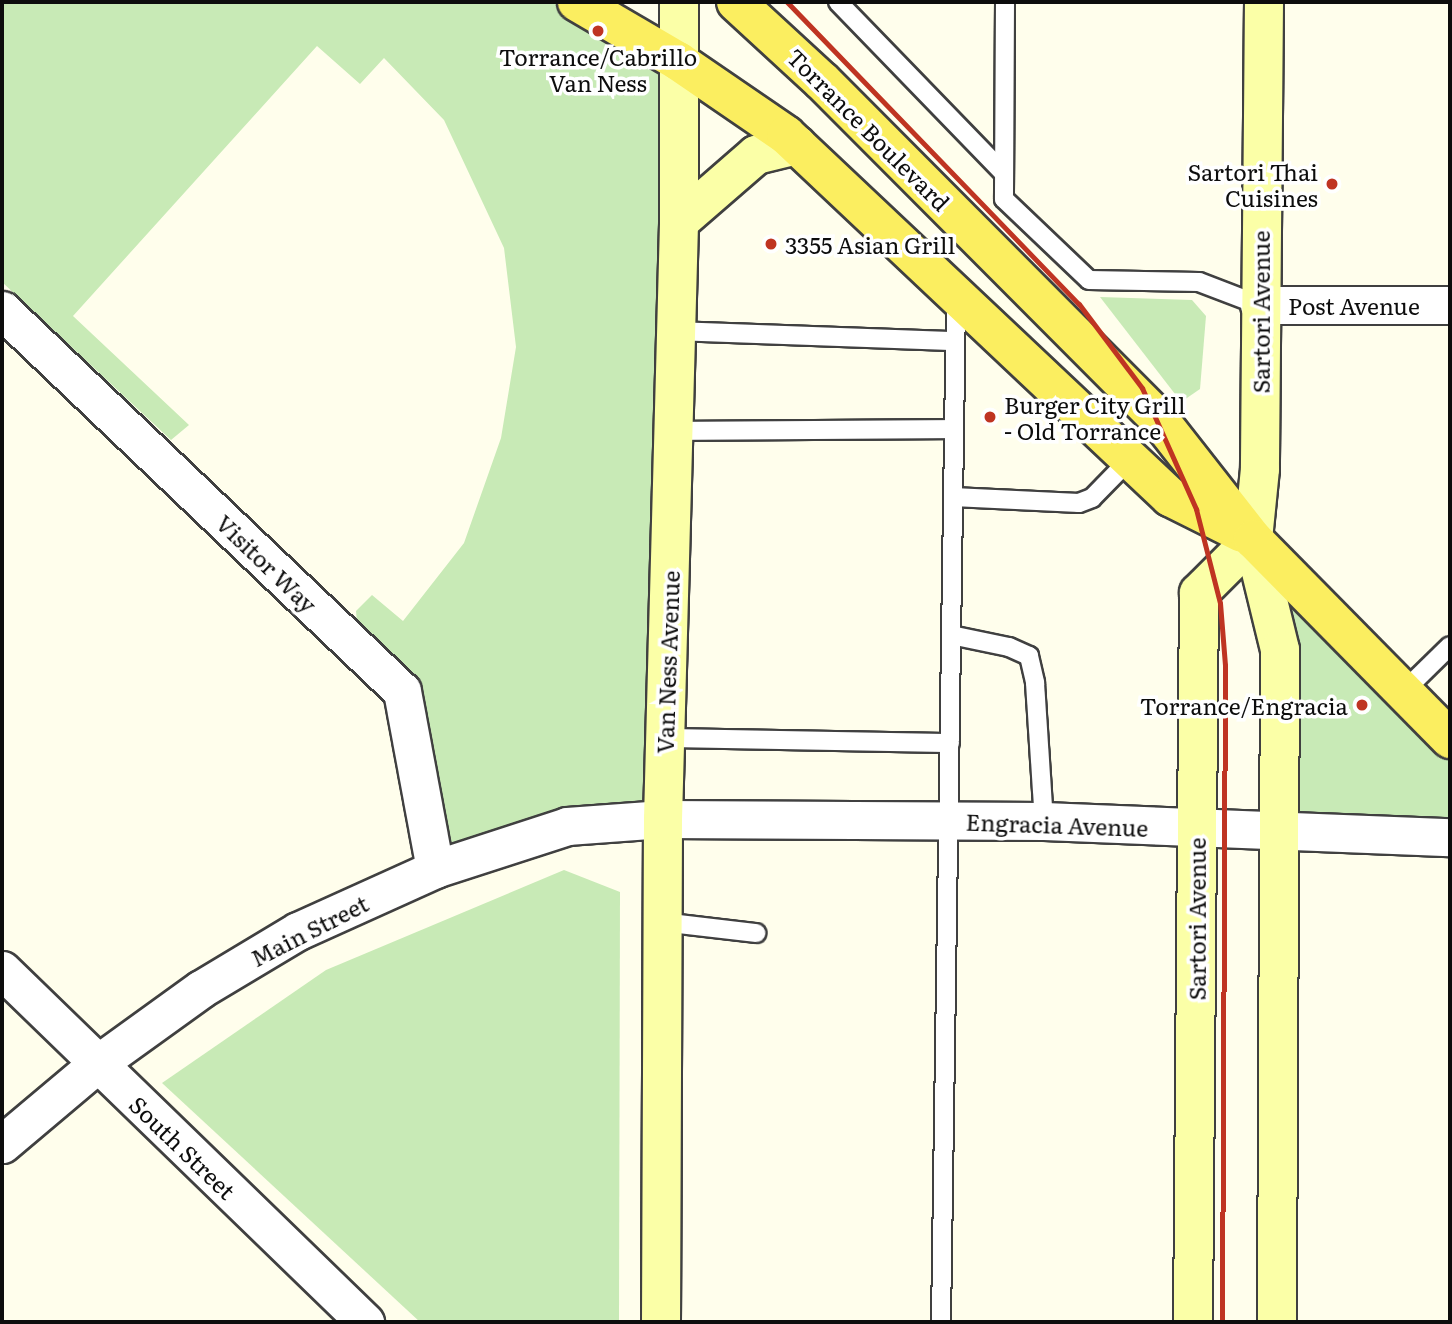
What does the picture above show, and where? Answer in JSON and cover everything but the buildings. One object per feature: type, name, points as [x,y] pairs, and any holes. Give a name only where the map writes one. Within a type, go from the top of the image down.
[{"type":"main road","name":"Torrance Boulevard","points":[[578,2],[678,61],[797,145],[956,292],[1170,497],[1253,539]]},
{"type":"main road","name":"Torrance Boulevard","points":[[736,2],[831,91],[1158,418],[1253,539],[1450,739]]},
{"type":"street","name":"Van Ness Avenue","points":[[661,1322],[663,819],[679,222],[679,2]]},
{"type":"street","name":"Sartori Avenue","points":[[1264,2],[1259,305],[1260,470],[1253,539],[1280,650],[1277,1322]]},
{"type":"street","points":[[679,222],[756,155],[797,145]]},
{"type":"street","name":"Post Avenue","points":[[1259,305],[1450,304]]},
{"type":"street","name":"Visitor Way","points":[[2,310],[402,691],[435,869]]},
{"type":"street","name":"Sartori Avenue","points":[[1193,1322],[1199,593],[1253,539]]},
{"type":"street","name":"Main Street","points":[[2,1144],[97,1064],[201,989],[298,931],[435,869],[568,826],[663,819]]},
{"type":"street","name":"Engracia Avenue","points":[[663,819],[1044,821],[1450,837]]},
{"type":"street","name":"South Street","points":[[2,970],[365,1322]]},
{"type":"lane","points":[[838,2],[1004,173]]},
{"type":"lane","points":[[1004,2],[1004,199],[1088,280],[1199,282],[1259,305]]},
{"type":"lane","points":[[941,1322],[956,292]]},
{"type":"lane","points":[[676,331],[955,341]]},
{"type":"lane","points":[[673,431],[954,429]]},
{"type":"lane","points":[[953,497],[1079,503],[1091,498],[1130,458]]},
{"type":"lane","points":[[951,635],[1009,647],[1028,656],[1035,683],[1044,821]]},
{"type":"lane","points":[[1404,691],[1450,646]]},
{"type":"lane","points":[[665,737],[950,743]]},
{"type":"lane","points":[[662,922],[757,933]]},
{"type":"green space","points":[[2,2],[577,2],[678,61],[663,819],[435,869],[413,685],[398,661],[357,623],[356,611],[372,595],[403,621],[464,543],[501,438],[516,347],[504,248],[444,120],[384,58],[360,84],[317,46],[73,316],[189,425],[171,440],[2,282]]},
{"type":"green space","points":[[1100,297],[1192,300],[1206,316],[1200,389],[1184,400],[1175,394]]},
{"type":"green space","points":[[1289,576],[1450,739],[1450,837],[1278,829],[1280,650]]},
{"type":"green space","points":[[564,870],[620,892],[619,1322],[420,1322],[162,1083],[326,970]]},
{"type":"railway","points":[[787,2],[1079,304],[1142,388],[1196,509],[1220,603],[1225,665],[1222,1322]]},
{"type":"place","name":"Torrance/Cabrillo Van Ness","points":[[598,31]]},
{"type":"place","name":"Sartori Thai Cuisines","points":[[1332,184]]},
{"type":"place","name":"3355 Asian Grill","points":[[771,244]]},
{"type":"place","name":"Burger City Grill - Old Torrance","points":[[990,417]]},
{"type":"place","name":"Torrance/Engracia","points":[[1362,705]]}]
